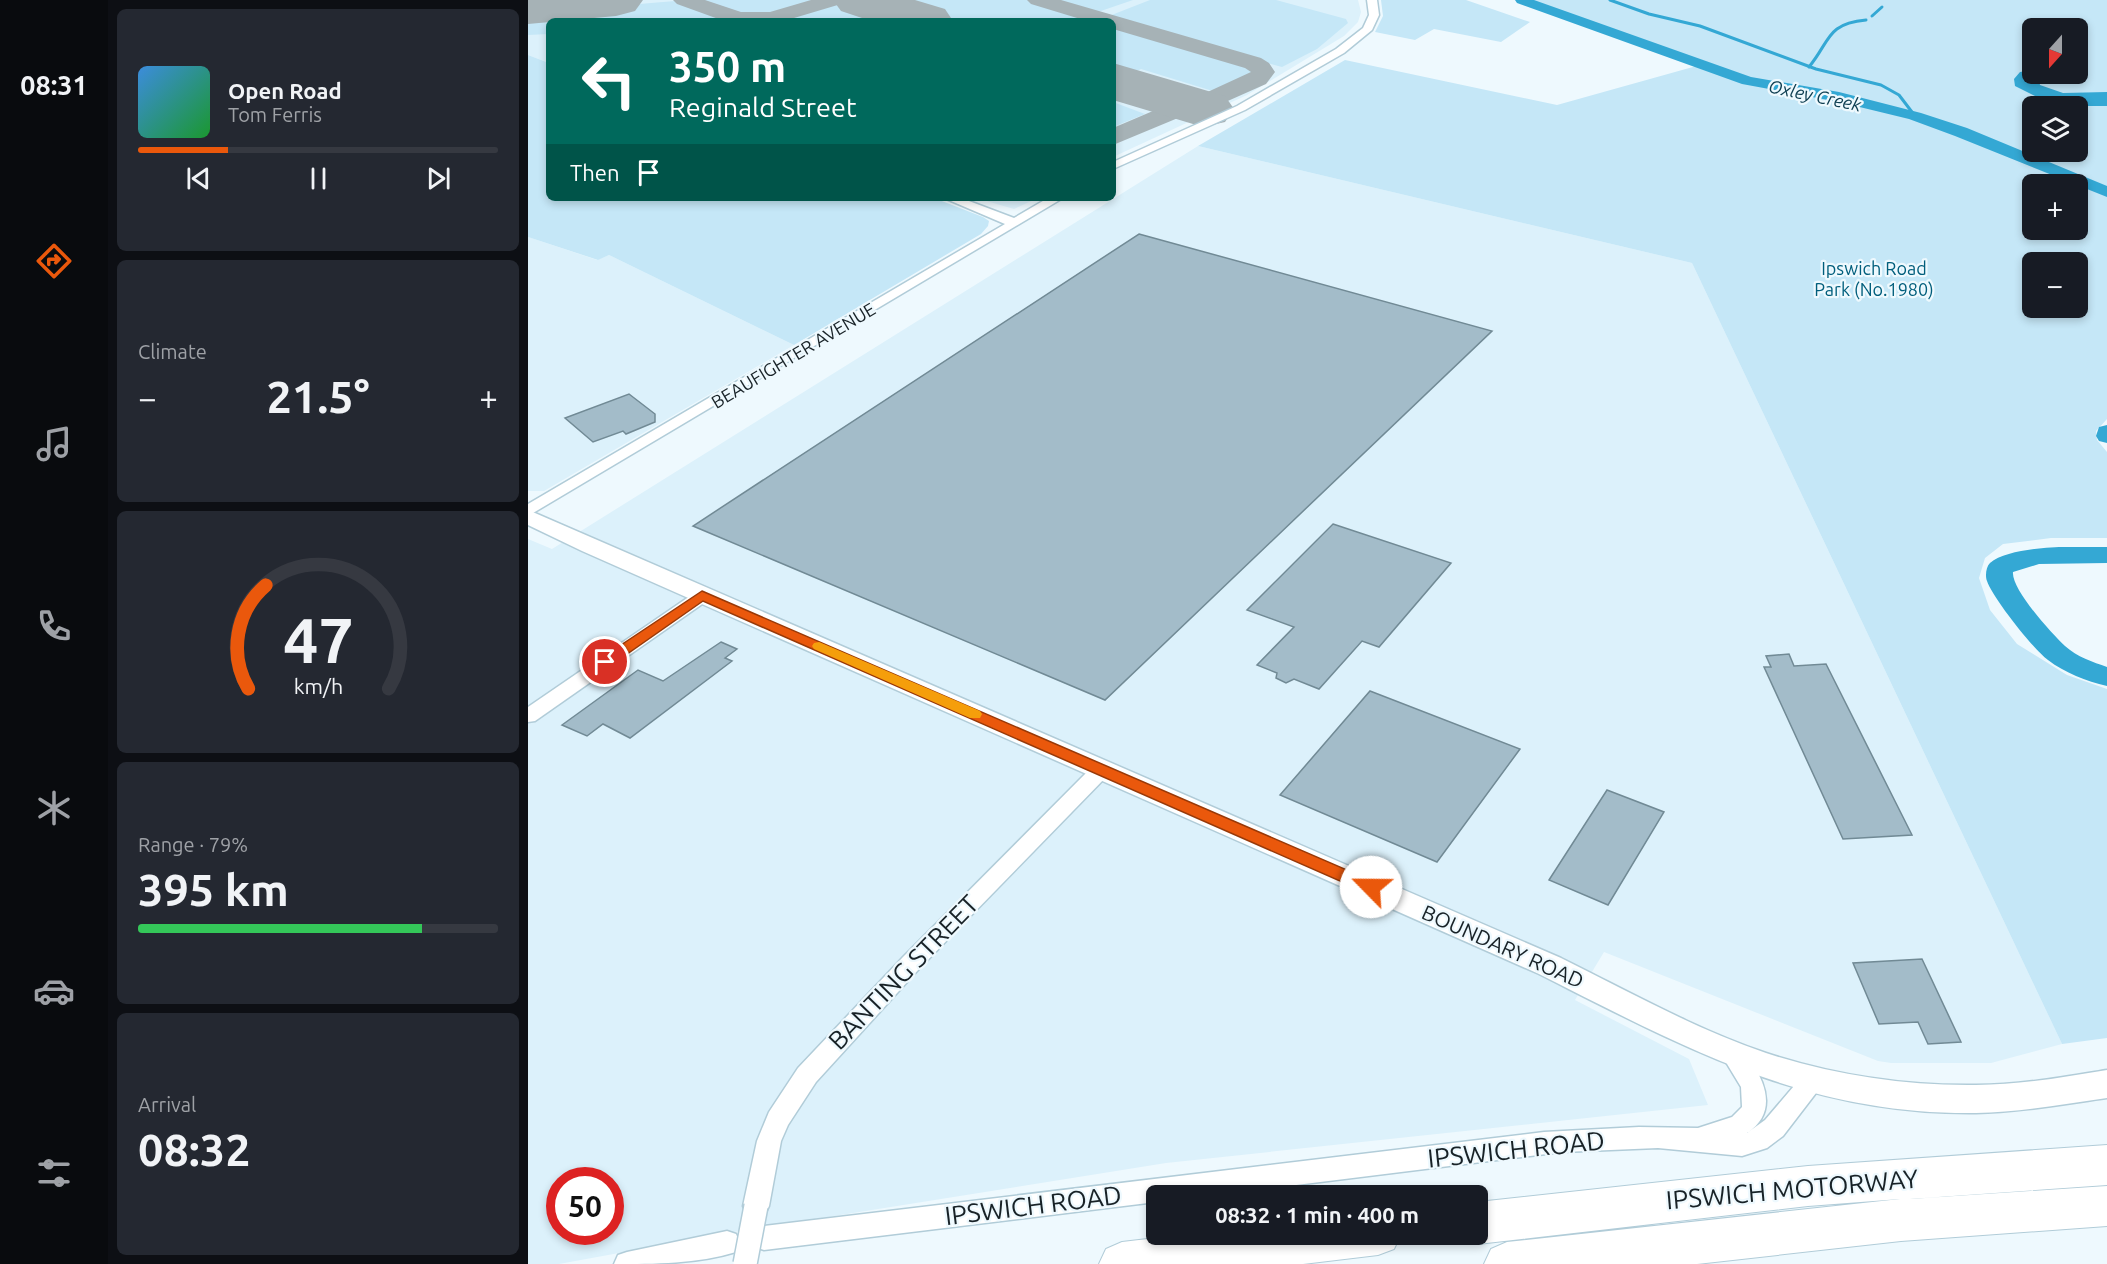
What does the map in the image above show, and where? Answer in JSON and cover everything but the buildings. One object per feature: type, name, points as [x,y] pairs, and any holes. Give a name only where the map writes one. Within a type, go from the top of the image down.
[{"type":"highway","name":"IPSWICH MOTORWAY","points":[[1488,1222],[1808,1186],[1960,1173],[2107,1165]]},
{"type":"highway","name":"IPSWICH MOTORWAY","points":[[1507,1264],[1900,1220],[2107,1206]]},
{"type":"highway","points":[[1122,1264],[1284,1245]]},
{"type":"main road","name":"BOUNDARY ROAD","points":[[528,517],[702,596],[1550,966],[1732,1054],[1814,1080],[1889,1094],[1976,1099],[2031,1095],[2107,1084]]},
{"type":"street","points":[[1116,165],[1241,108],[1340,51],[1367,30],[1374,15],[1372,0]]},
{"type":"street","points":[[958,201],[1014,223]]},
{"type":"street","name":"BEAUFIGHTER AVENUE","points":[[528,511],[1052,201]]},
{"type":"street","points":[[528,716],[702,596]]},
{"type":"street","name":"BANTING STREET","points":[[745,1264],[769,1142],[778,1120],[807,1075],[911,963],[1101,770]]},
{"type":"street","name":"IPSWICH ROAD","points":[[1697,1139],[1738,1127],[1748,1119],[1753,1108],[1755,1096],[1753,1086],[1732,1054]]},
{"type":"street","name":"IPSWICH ROAD","points":[[764,1238],[1544,1143],[1619,1139],[1697,1139],[1737,1146],[1761,1139],[1772,1130],[1803,1089],[1814,1080]]},
{"type":"street","points":[[627,1264],[727,1244]]},
{"type":"shaded area","points":[[528,0],[1358,0],[1361,12],[1358,22],[1344,36],[1247,95],[1116,156],[1116,18],[546,18],[546,62],[528,55]]},
{"type":"shaded area","points":[[1198,146],[1692,263],[2062,1044],[1991,1063],[1878,1061],[1604,952],[1575,1000],[1689,1059],[1708,1105],[1166,1163],[728,1233],[559,1264],[528,1264],[528,539],[552,549],[1110,201],[1116,201],[1116,197]]},
{"type":"shaded area","points":[[986,201],[1031,201],[1014,209]]},
{"type":"shaded area","points":[[528,237],[597,260],[609,255],[794,345],[544,491],[528,491]]},
{"type":"green space","points":[[528,0],[580,0],[580,9],[675,1],[724,18],[546,18],[546,34],[528,35]]},
{"type":"green space","points":[[696,0],[819,0],[783,13],[755,18],[733,14]]},
{"type":"green space","points":[[890,0],[1029,0],[1090,18],[947,18]]},
{"type":"green space","points":[[1049,0],[1133,0],[1095,13]]},
{"type":"green space","points":[[1150,0],[1276,0],[1346,19],[1348,23],[1317,49],[1282,67],[1116,21],[1116,18],[1109,16]]},
{"type":"green space","points":[[1381,0],[1466,0],[1530,22],[1501,42],[1434,29],[1415,40],[1375,32],[1383,16]]},
{"type":"green space","name":"Ipswich Road Park (No.1980)","points":[[1522,0],[2107,0],[2107,419],[2096,431],[2097,440],[2107,452],[2107,538],[2051,538],[2003,544],[1985,558],[1979,578],[1990,610],[2017,644],[2067,675],[2107,689],[2107,1038],[2062,1044],[1692,263],[1198,146],[1345,60],[1557,105],[1700,65]]},
{"type":"green space","points":[[836,2],[886,18],[785,18]]},
{"type":"green space","points":[[1116,26],[1248,65],[1257,73],[1251,78],[1216,92],[1141,69],[1128,75],[1116,71]]},
{"type":"green space","points":[[528,55],[546,62],[546,201],[942,201],[989,221],[981,234],[794,345],[609,255],[598,260],[528,237]]},
{"type":"green space","points":[[1116,103],[1145,114],[1116,126]]},
{"type":"water","points":[[2022,72],[2022,84],[2040,84],[2063,93],[2107,92],[2107,106],[2088,106],[2088,96],[2035,96],[2015,86],[2014,79]]},
{"type":"waterway","name":"Oxley Creek","points":[[1522,0],[1748,81],[1839,97],[1915,116],[1961,132],[2107,192]]},
{"type":"waterway","points":[[1610,0],[1649,14],[1700,26],[1809,67]]},
{"type":"waterway","points":[[1872,16],[1882,7]]},
{"type":"waterway","points":[[1809,67],[1836,30],[1843,25],[1866,20]]},
{"type":"waterway","points":[[1809,67],[1881,85],[1899,95],[1915,116]]},
{"type":"waterway","name":"Oxley Creek","points":[[2107,555],[2052,555],[2026,558],[2000,568],[1999,579],[2008,597],[2056,653],[2077,666],[2107,677]]},
{"type":"taxiway","points":[[684,0],[736,18]]},
{"type":"taxiway","points":[[771,18],[834,0]]},
{"type":"taxiway","points":[[857,0],[910,16]]},
{"type":"taxiway","points":[[1038,0],[1100,18]]},
{"type":"taxiway","points":[[1116,23],[1253,63],[1263,72],[1258,79],[1203,103],[1182,108],[1116,136]]},
{"type":"taxiway","points":[[1126,85],[1182,102],[1201,102]]},
{"type":"runway","points":[[528,8],[616,0]]},
{"type":"runway","points":[[860,0],[917,18]]},
{"type":"runway","points":[[1116,82],[1203,109]]},
{"type":"slow traffic","points":[[819,646],[975,714]]},
{"type":"route","points":[[605,662],[702,596],[1371,887]]}]
